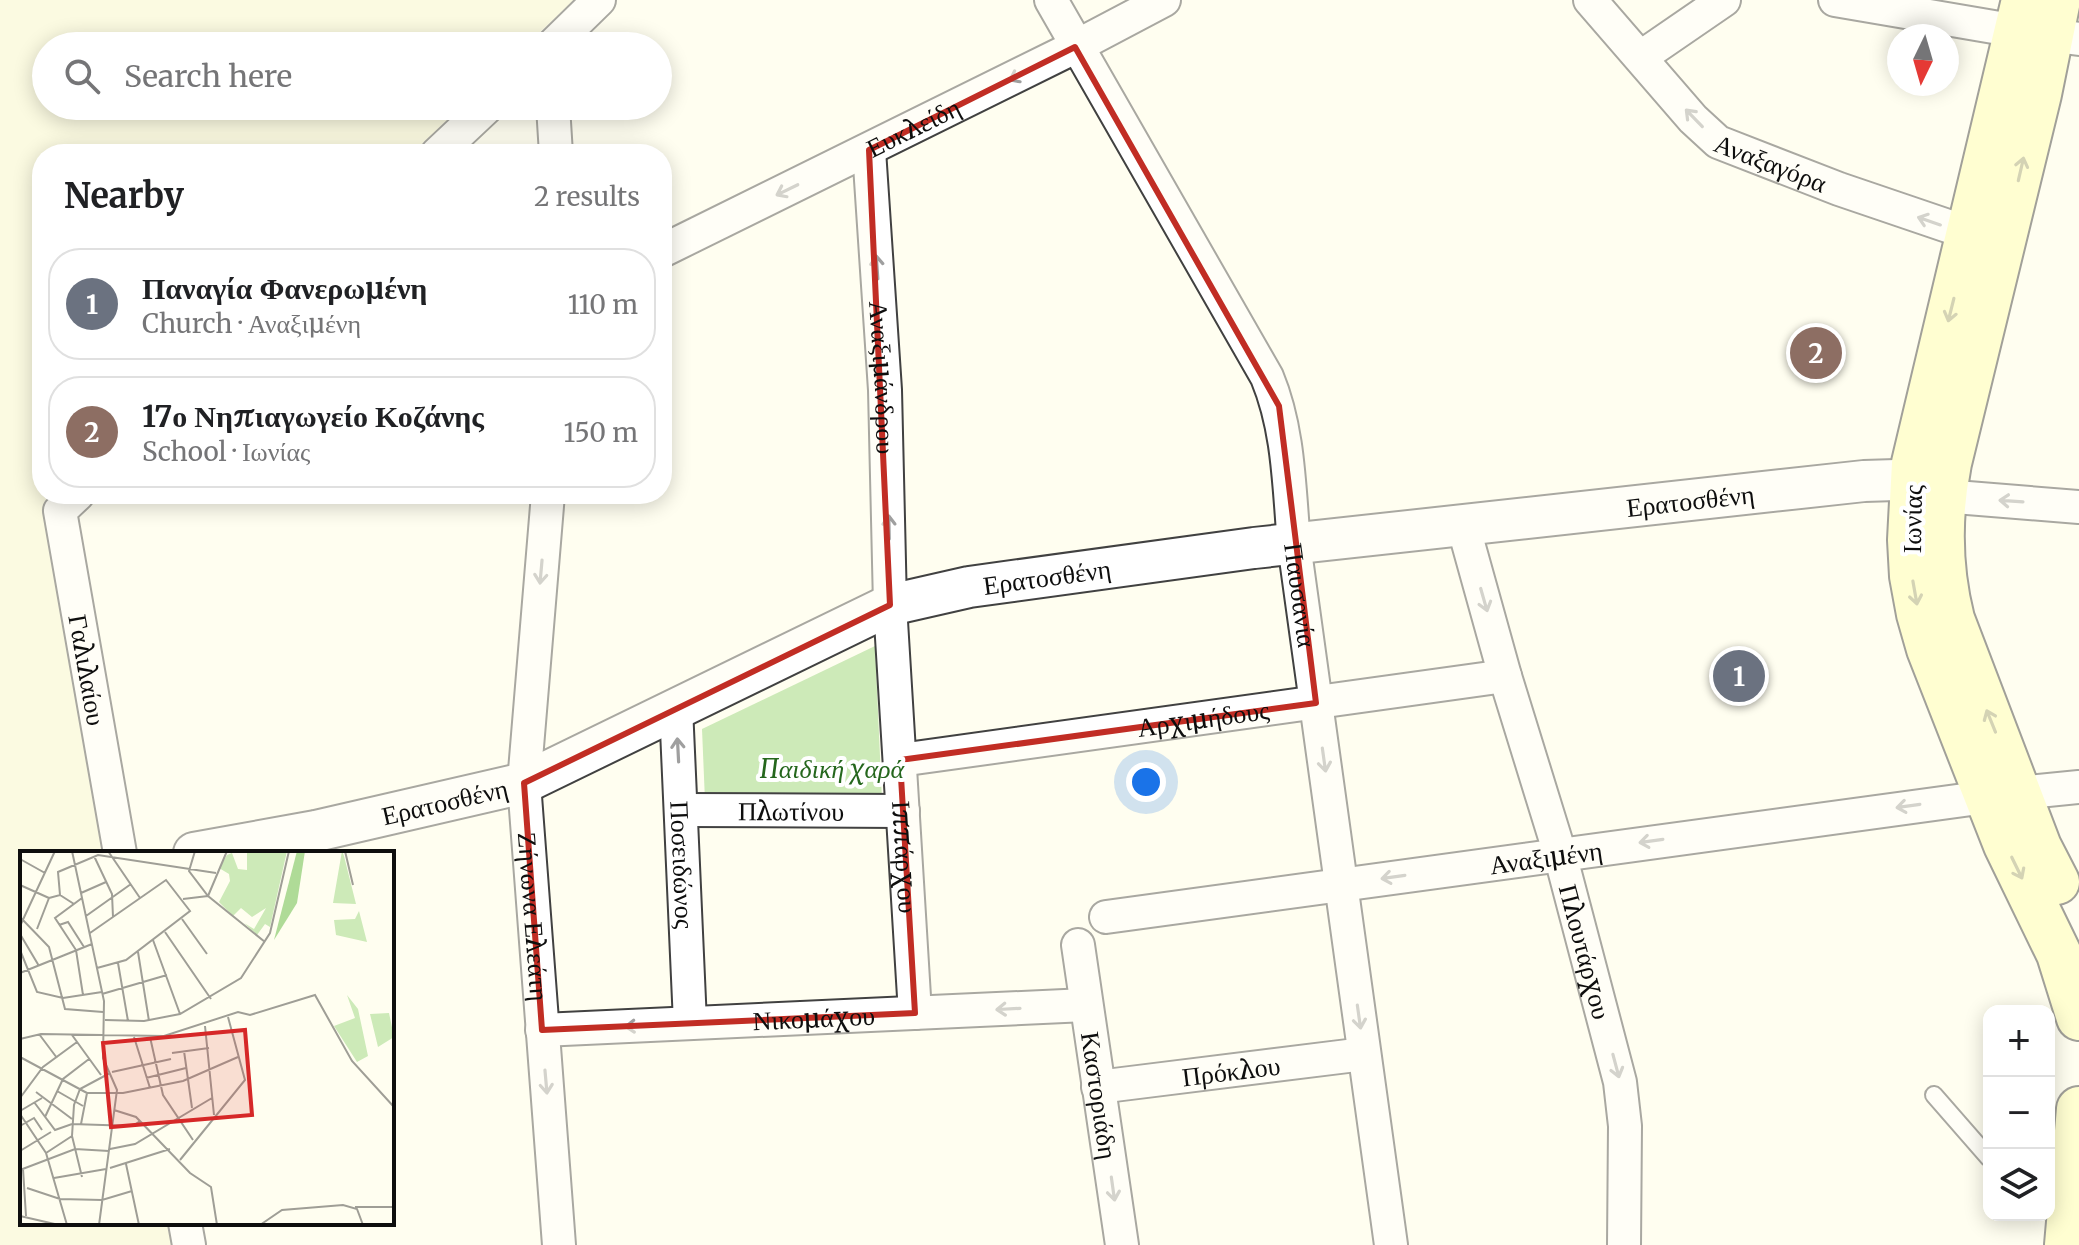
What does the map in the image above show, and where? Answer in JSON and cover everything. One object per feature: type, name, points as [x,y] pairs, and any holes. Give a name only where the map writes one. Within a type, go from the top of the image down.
[{"type":"main road","name":"Ιωνίας","points":[[2046,21],[1987,240],[1924,417],[1927,491],[1912,576],[1929,649],[2002,795],[2039,847],[2079,925]]},
{"type":"main road","name":"Ιωνίας","points":[[2002,795],[2006,845],[2059,954],[2079,1018]]},
{"type":"main road","points":[[2062,1217],[2079,1109]]},
{"type":"street","points":[[566,32],[599,0]]},
{"type":"street","name":"Παυσανία","points":[[1051,0],[1075,47],[1267,377],[1279,406],[1294,544],[1391,1245]]},
{"type":"street","name":"Ευκλείδη","points":[[672,246],[1164,0]]},
{"type":"street","name":"Αναξαγόρα","points":[[1590,0],[1693,119],[1718,142],[1987,240]]},
{"type":"street","points":[[1641,57],[1724,0]]},
{"type":"street","points":[[1835,0],[2046,21]]},
{"type":"street","points":[[448,144],[473,120]]},
{"type":"street","points":[[554,120],[555,144]]},
{"type":"street","name":"Αναξιμάνδρου","points":[[869,150],[885,390],[890,605]]},
{"type":"street","name":"Ερατοσθένη","points":[[205,851],[316,831],[524,783],[890,605],[969,587],[1294,544],[1864,481],[1896,480],[1927,491]]},
{"type":"street","points":[[1927,491],[2079,507]]},
{"type":"street","name":"Γαλιλαίου","points":[[67,504],[60,511],[120,851]]},
{"type":"street","name":"Ζήνωνα Ελεάτη","points":[[547,504],[524,783],[559,1245]]},
{"type":"street","name":"Πλουτάρχου","points":[[1463,525],[1505,676],[1560,854],[1620,1082],[1625,1126],[1624,1245]]},
{"type":"street","name":"Ιππάρχου","points":[[890,605],[915,1013]]},
{"type":"street","name":"Αρχιμήδους","points":[[900,760],[1505,676]]},
{"type":"street","name":"Ποσειδώνος","points":[[676,707],[690,1023]]},
{"type":"street","name":"Αναξιμένη","points":[[1106,917],[2079,787]]},
{"type":"street","name":"Πλωτίνου","points":[[681,810],[903,811]]},
{"type":"street","name":"Καστοριάδη","points":[[1078,945],[1122,1245]]},
{"type":"street","name":"Νικομάχου","points":[[542,1030],[1086,1005]]},
{"type":"street","name":"Πρόκλου","points":[[1098,1087],[1364,1054]]},
{"type":"street","points":[[185,1225],[189,1245]]},
{"type":"lane","points":[[1934,1095],[1983,1151]]},
{"type":"highlighted area","points":[[1075,47],[1279,406],[1316,703],[900,760],[915,1013],[542,1030],[524,783],[890,605],[869,150]]},
{"type":"green space","points":[[0,0],[574,0],[540,32],[32,32],[32,120],[447,120],[422,144],[32,144],[32,504],[44,504],[107,851],[20,851],[20,1225],[169,1225],[173,1245],[0,1245]]},
{"type":"green space","name":"Παιδική χαρά","points":[[875,646],[882,800],[705,801],[702,729]]},
{"type":"place","name":"17ο Νηπιαγωγείο Κοζάνης","points":[[1816,353]]},
{"type":"place","name":"Παναγία Φανερωμένη","points":[[1739,676]]}]
